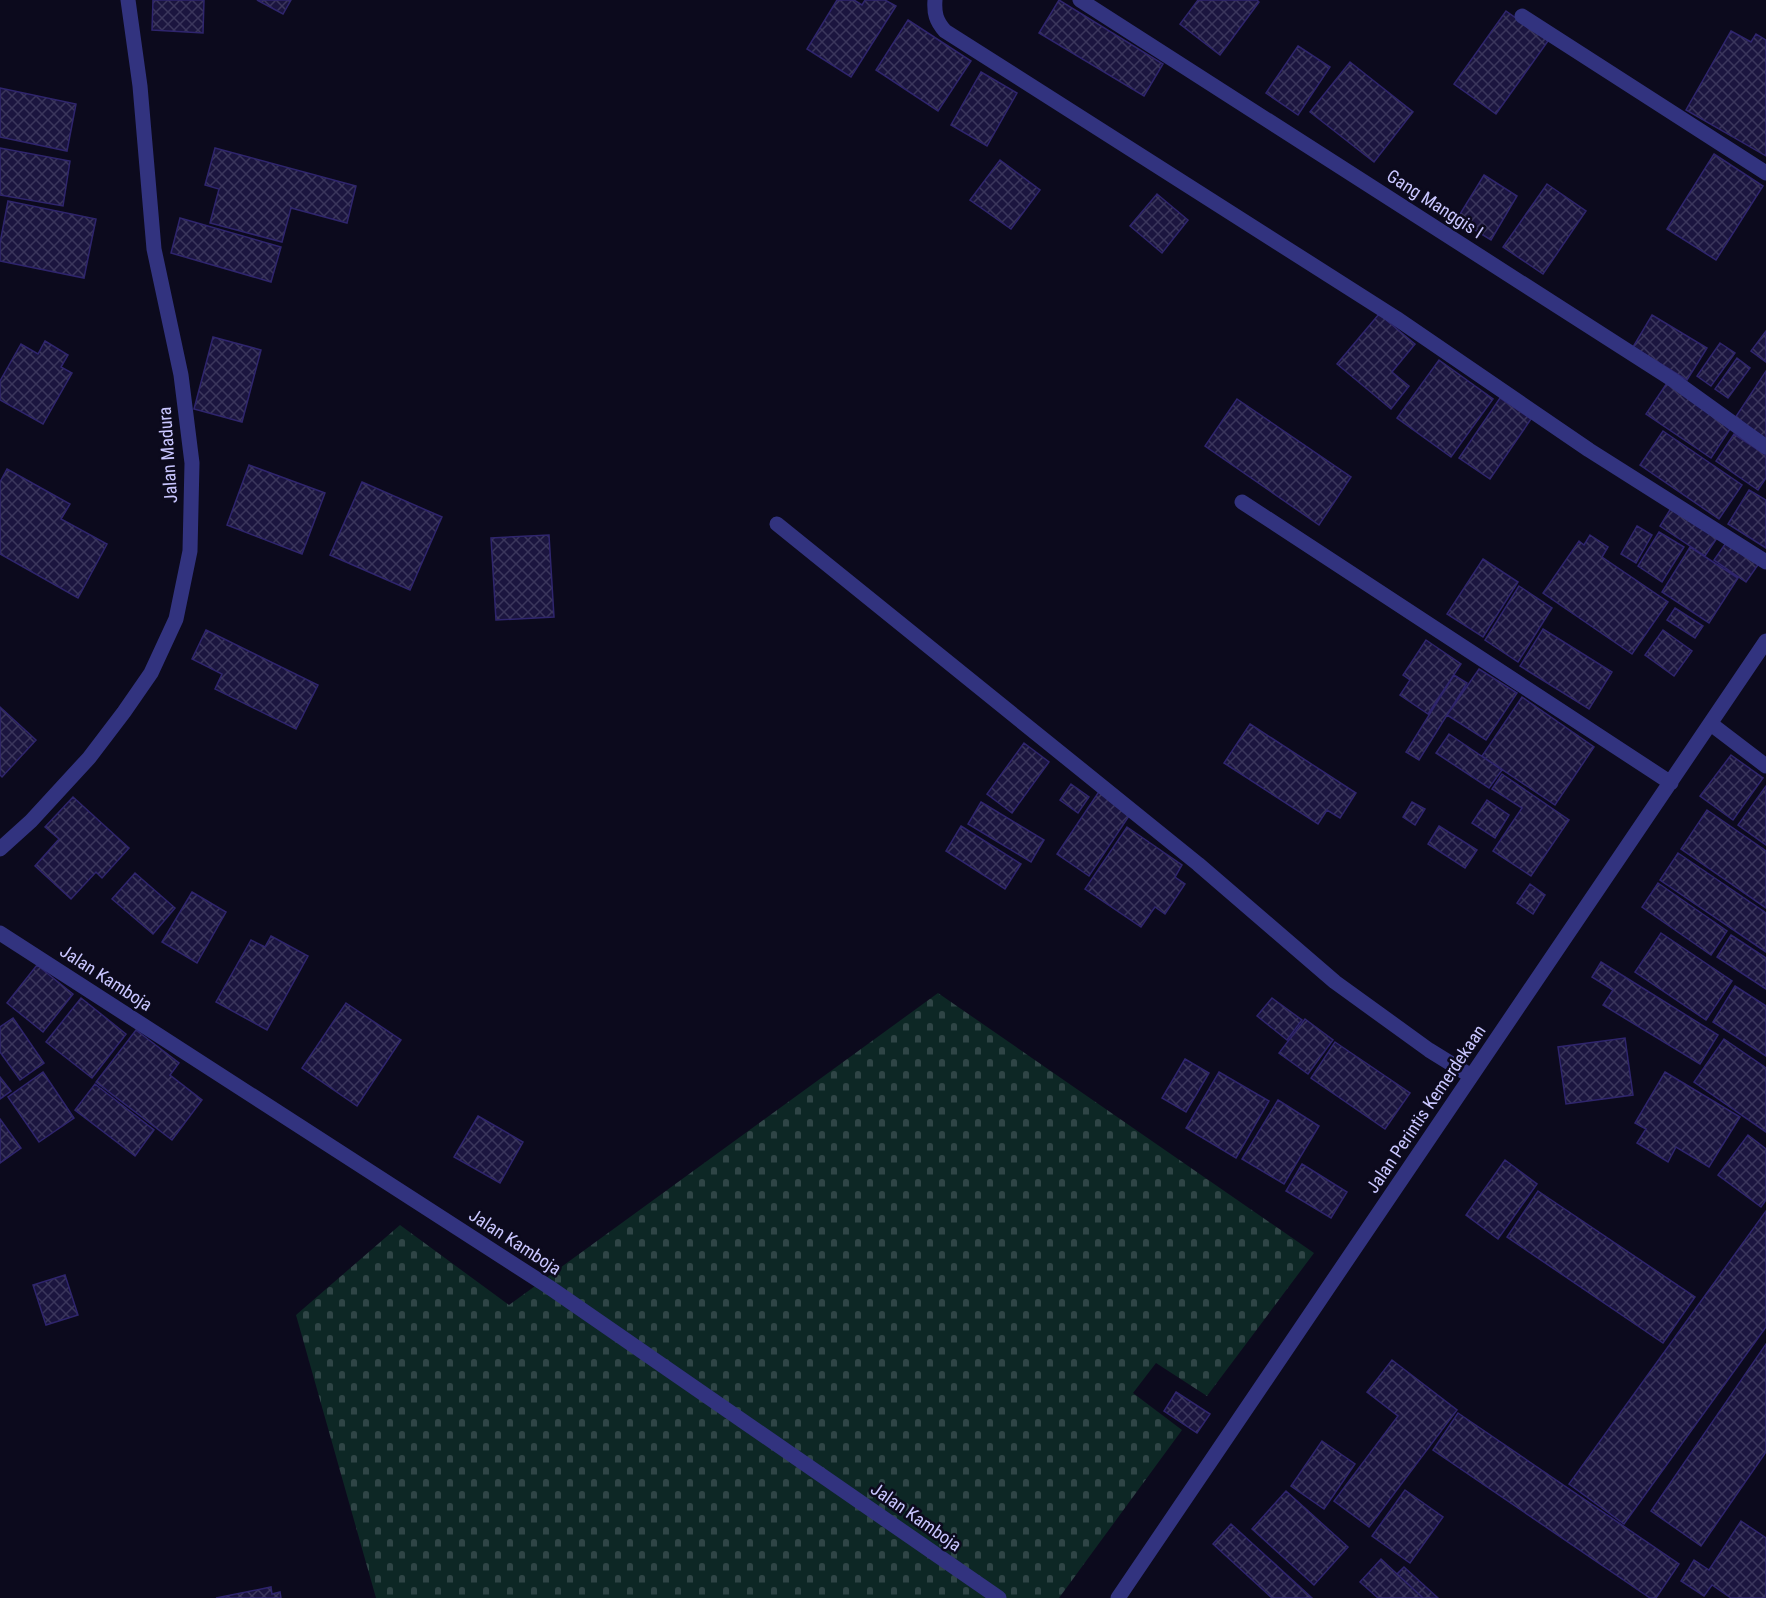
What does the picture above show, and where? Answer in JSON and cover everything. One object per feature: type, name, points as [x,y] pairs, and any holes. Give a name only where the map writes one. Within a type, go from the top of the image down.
[{"type":"street","name":"Jalan Madura","points":[[0,849],[31,821],[89,758],[151,673],[176,618],[190,551],[192,464],[181,375],[154,249],[140,86],[128,0]]},
{"type":"street","points":[[934,0],[934,11],[938,23],[945,31],[1396,318],[1589,450],[1766,562]]},
{"type":"street","name":"Gang Manggis I","points":[[1080,0],[1673,380],[1766,447]]},
{"type":"street","points":[[1522,16],[1766,173]]},
{"type":"street","points":[[1242,502],[1671,783]]},
{"type":"street","points":[[777,524],[1198,864],[1335,982],[1429,1050],[1472,1076]]},
{"type":"street","name":"Jalan Perintis Kemerdekaan","points":[[1118,1598],[1766,641]]},
{"type":"street","points":[[1711,724],[1766,766]]},
{"type":"street","name":"Jalan Kamboja","points":[[0,933],[549,1287],[999,1598]]},
{"type":"green space","points":[[938,993],[1314,1253],[1207,1396],[1156,1363],[1133,1393],[1182,1430],[1059,1598],[376,1598],[296,1315],[400,1225],[509,1305]]},
{"type":"building","points":[[153,0],[204,0],[203,33],[152,30]]},
{"type":"building","points":[[257,0],[291,0],[283,14]]},
{"type":"building","points":[[837,0],[854,0],[862,5],[865,0],[885,0],[896,6],[851,77],[807,49]]},
{"type":"building","points":[[1059,0],[1163,64],[1144,96],[1039,33]]},
{"type":"building","points":[[1198,0],[1257,0],[1259,2],[1220,55],[1180,24]]},
{"type":"building","points":[[1506,11],[1548,41],[1496,114],[1454,84]]},
{"type":"building","points":[[908,20],[971,61],[938,111],[876,70]]},
{"type":"building","points":[[1731,31],[1751,42],[1756,34],[1766,40],[1766,156],[1686,110]]},
{"type":"building","points":[[1298,46],[1330,67],[1298,115],[1266,93]]},
{"type":"building","points":[[1350,62],[1413,112],[1374,162],[1310,112]]},
{"type":"building","points":[[981,72],[1017,93],[987,146],[951,125]]},
{"type":"building","points":[[0,88],[76,104],[67,151],[0,137]]},
{"type":"building","points":[[0,148],[70,161],[63,206],[0,195]]},
{"type":"building","points":[[215,148],[356,186],[347,223],[291,208],[282,242],[210,223],[219,189],[205,185]]},
{"type":"building","points":[[1714,154],[1763,186],[1716,260],[1667,229]]},
{"type":"building","points":[[1000,160],[1040,190],[1011,229],[970,200]]},
{"type":"building","points":[[1484,175],[1517,196],[1491,240],[1457,219]]},
{"type":"building","points":[[1547,184],[1586,211],[1543,274],[1503,247]]},
{"type":"building","points":[[1157,194],[1188,220],[1162,253],[1130,226]]},
{"type":"building","points":[[8,201],[96,219],[84,278],[0,261],[0,243]]},
{"type":"building","points":[[180,218],[281,247],[271,282],[171,253]]},
{"type":"building","points":[[1379,314],[1415,344],[1392,372],[1409,386],[1391,409],[1337,364]]},
{"type":"building","points":[[1652,315],[1707,348],[1687,380],[1633,347]]},
{"type":"building","points":[[1766,331],[1766,362],[1751,351]]},
{"type":"building","points":[[213,337],[261,350],[242,422],[194,409]]},
{"type":"building","points":[[45,341],[68,355],[61,367],[72,373],[43,424],[0,400],[0,381],[21,344],[38,354]]},
{"type":"building","points":[[1720,343],[1735,353],[1711,386],[1697,376]]},
{"type":"building","points":[[1737,358],[1750,368],[1728,398],[1715,389]]},
{"type":"building","points":[[1439,360],[1493,399],[1451,457],[1397,418]]},
{"type":"building","points":[[1766,371],[1766,439],[1735,418]]},
{"type":"building","points":[[1667,383],[1732,426],[1711,458],[1646,414]]},
{"type":"building","points":[[1500,398],[1531,419],[1490,479],[1459,458]]},
{"type":"building","points":[[1237,399],[1351,477],[1319,525],[1205,446]]},
{"type":"building","points":[[1663,431],[1742,485],[1719,519],[1640,465]]},
{"type":"building","points":[[1734,434],[1766,455],[1766,478],[1758,490],[1716,461]]},
{"type":"building","points":[[249,465],[325,493],[302,554],[227,525]]},
{"type":"building","points":[[7,469],[70,504],[61,519],[107,544],[78,598],[0,554],[0,482]]},
{"type":"building","points":[[362,482],[442,517],[410,590],[330,555]]},
{"type":"building","points":[[1749,490],[1766,500],[1766,548],[1728,524]]},
{"type":"building","points":[[1673,505],[1719,535],[1705,556],[1660,526]]},
{"type":"building","points":[[1637,526],[1652,535],[1636,563],[1621,554]]},
{"type":"building","points":[[1659,532],[1684,547],[1662,582],[1638,566]]},
{"type":"building","points":[[549,535],[554,617],[496,620],[491,538]]},
{"type":"building","points":[[1590,535],[1608,547],[1602,557],[1668,602],[1632,654],[1543,593],[1579,541],[1584,545]]},
{"type":"building","points":[[1728,540],[1760,562],[1746,582],[1714,560]]},
{"type":"building","points":[[1690,547],[1738,578],[1709,623],[1662,592]]},
{"type":"building","points":[[1483,559],[1518,582],[1483,637],[1447,614]]},
{"type":"building","points":[[1519,586],[1552,608],[1518,662],[1485,640]]},
{"type":"building","points":[[1675,608],[1703,626],[1695,638],[1667,620]]},
{"type":"building","points":[[1543,629],[1612,672],[1589,709],[1520,666]]},
{"type":"building","points":[[206,630],[318,685],[296,729],[215,689],[222,674],[192,659]]},
{"type":"building","points":[[1663,630],[1692,651],[1674,676],[1645,655]]},
{"type":"building","points":[[1426,640],[1461,664],[1428,714],[1400,695],[1410,680],[1403,675]]},
{"type":"building","points":[[1479,669],[1517,693],[1486,740],[1447,715]]},
{"type":"building","points":[[1454,675],[1467,683],[1419,760],[1406,752]]},
{"type":"building","points":[[1522,697],[1594,747],[1555,805],[1482,756]]},
{"type":"building","points":[[0,707],[36,740],[2,777],[0,775]]},
{"type":"building","points":[[1250,724],[1356,793],[1340,818],[1327,810],[1318,824],[1224,763]]},
{"type":"building","points":[[1449,734],[1502,770],[1489,788],[1436,753]]},
{"type":"building","points":[[1024,743],[1049,762],[1012,813],[987,794]]},
{"type":"building","points":[[1731,755],[1763,778],[1733,820],[1700,796]]},
{"type":"building","points":[[1502,774],[1569,820],[1531,876],[1493,851],[1522,808],[1492,789]]},
{"type":"building","points":[[1071,784],[1089,797],[1078,813],[1060,800]]},
{"type":"building","points":[[1766,786],[1766,845],[1738,825]]},
{"type":"building","points":[[1100,790],[1131,813],[1089,876],[1057,854]]},
{"type":"building","points":[[73,797],[129,848],[102,878],[96,872],[71,899],[35,866],[59,839],[45,827]]},
{"type":"building","points":[[1487,800],[1509,815],[1495,838],[1472,823]]},
{"type":"building","points":[[981,802],[1044,840],[1031,862],[968,824]]},
{"type":"building","points":[[1412,802],[1425,809],[1415,825],[1403,817]]},
{"type":"building","points":[[1707,810],[1766,851],[1766,908],[1681,849]]},
{"type":"building","points":[[961,826],[1021,864],[1005,889],[946,851]]},
{"type":"building","points":[[1439,826],[1477,850],[1465,868],[1428,844]]},
{"type":"building","points":[[1127,827],[1182,865],[1175,877],[1185,884],[1165,914],[1155,907],[1141,927],[1085,889]]},
{"type":"building","points":[[1678,853],[1766,913],[1766,952],[1660,880]]},
{"type":"building","points":[[135,873],[175,908],[153,934],[112,899]]},
{"type":"building","points":[[1658,883],[1727,931],[1711,955],[1642,907]]},
{"type":"building","points":[[1530,884],[1545,895],[1533,914],[1517,903]]},
{"type":"building","points":[[192,892],[226,912],[197,963],[162,942]]},
{"type":"building","points":[[1661,933],[1732,981],[1706,1020],[1635,972]]},
{"type":"building","points":[[1731,935],[1766,958],[1766,989],[1717,957]]},
{"type":"building","points":[[271,936],[308,956],[267,1030],[216,1002],[251,940],[265,947]]},
{"type":"building","points":[[1601,962],[1718,1035],[1700,1064],[1603,1005],[1613,990],[1592,977]]},
{"type":"building","points":[[37,965],[73,994],[43,1032],[7,1003]]},
{"type":"building","points":[[1735,986],[1766,1006],[1766,1056],[1713,1022]]},
{"type":"building","points":[[81,998],[126,1034],[92,1078],[46,1042]]},
{"type":"building","points":[[1272,998],[1302,1020],[1287,1040],[1257,1016]]},
{"type":"building","points":[[346,1003],[401,1040],[357,1106],[302,1068]]},
{"type":"building","points":[[13,1018],[44,1063],[20,1080],[0,1052],[0,1027]]},
{"type":"building","points":[[1305,1019],[1333,1040],[1308,1074],[1279,1053]]},
{"type":"building","points":[[136,1030],[179,1063],[170,1075],[202,1100],[172,1140],[96,1082]]},
{"type":"building","points":[[1625,1038],[1633,1095],[1566,1104],[1558,1047]]},
{"type":"building","points":[[1724,1039],[1766,1068],[1766,1132],[1694,1082]]},
{"type":"building","points":[[1335,1042],[1410,1093],[1385,1129],[1311,1078]]},
{"type":"building","points":[[1185,1059],[1209,1073],[1186,1112],[1162,1098]]},
{"type":"building","points":[[43,1072],[74,1118],[39,1142],[8,1097]]},
{"type":"building","points":[[1219,1072],[1269,1101],[1236,1158],[1186,1128]]},
{"type":"building","points":[[1665,1072],[1740,1117],[1709,1167],[1676,1147],[1668,1162],[1637,1143],[1646,1129],[1635,1123]]},
{"type":"building","points":[[0,1077],[11,1091],[0,1099]]},
{"type":"building","points":[[95,1084],[154,1130],[135,1156],[75,1110]]},
{"type":"building","points":[[1278,1100],[1319,1126],[1284,1184],[1242,1159]]},
{"type":"building","points":[[478,1116],[523,1142],[500,1183],[454,1157]]},
{"type":"building","points":[[0,1119],[21,1148],[0,1163]]},
{"type":"building","points":[[1748,1135],[1766,1149],[1766,1200],[1761,1207],[1718,1175]]},
{"type":"building","points":[[1505,1160],[1537,1184],[1498,1239],[1466,1215]]},
{"type":"building","points":[[1302,1164],[1347,1192],[1331,1218],[1286,1191]]},
{"type":"building","points":[[1538,1191],[1695,1297],[1663,1343],[1507,1237]]},
{"type":"building","points":[[1766,1211],[1766,1327],[1624,1524],[1569,1484]]},
{"type":"building","points":[[65,1275],[78,1315],[46,1325],[33,1285]]},
{"type":"building","points":[[1766,1344],[1766,1452],[1701,1546],[1651,1511]]},
{"type":"building","points":[[1392,1360],[1457,1410],[1369,1527],[1334,1501],[1398,1416],[1367,1392]]},
{"type":"building","points":[[1176,1392],[1210,1414],[1197,1433],[1164,1411]]},
{"type":"building","points":[[1458,1413],[1679,1564],[1656,1598],[1650,1598],[1433,1450]]},
{"type":"building","points":[[1322,1441],[1355,1464],[1324,1509],[1291,1486]]},
{"type":"building","points":[[1405,1490],[1443,1517],[1410,1563],[1372,1536]]},
{"type":"building","points":[[1286,1491],[1348,1547],[1314,1585],[1252,1529]]},
{"type":"building","points":[[1741,1521],[1766,1538],[1766,1598],[1731,1598],[1712,1585],[1704,1596],[1681,1581],[1694,1560],[1709,1570]]},
{"type":"building","points":[[1231,1524],[1312,1598],[1272,1598],[1213,1544]]},
{"type":"building","points":[[1381,1559],[1423,1598],[1378,1598],[1360,1582]]},
{"type":"building","points":[[1404,1567],[1438,1598],[1423,1598],[1397,1574]]},
{"type":"building","points":[[271,1587],[272,1594],[280,1592],[281,1598],[216,1598]]}]
